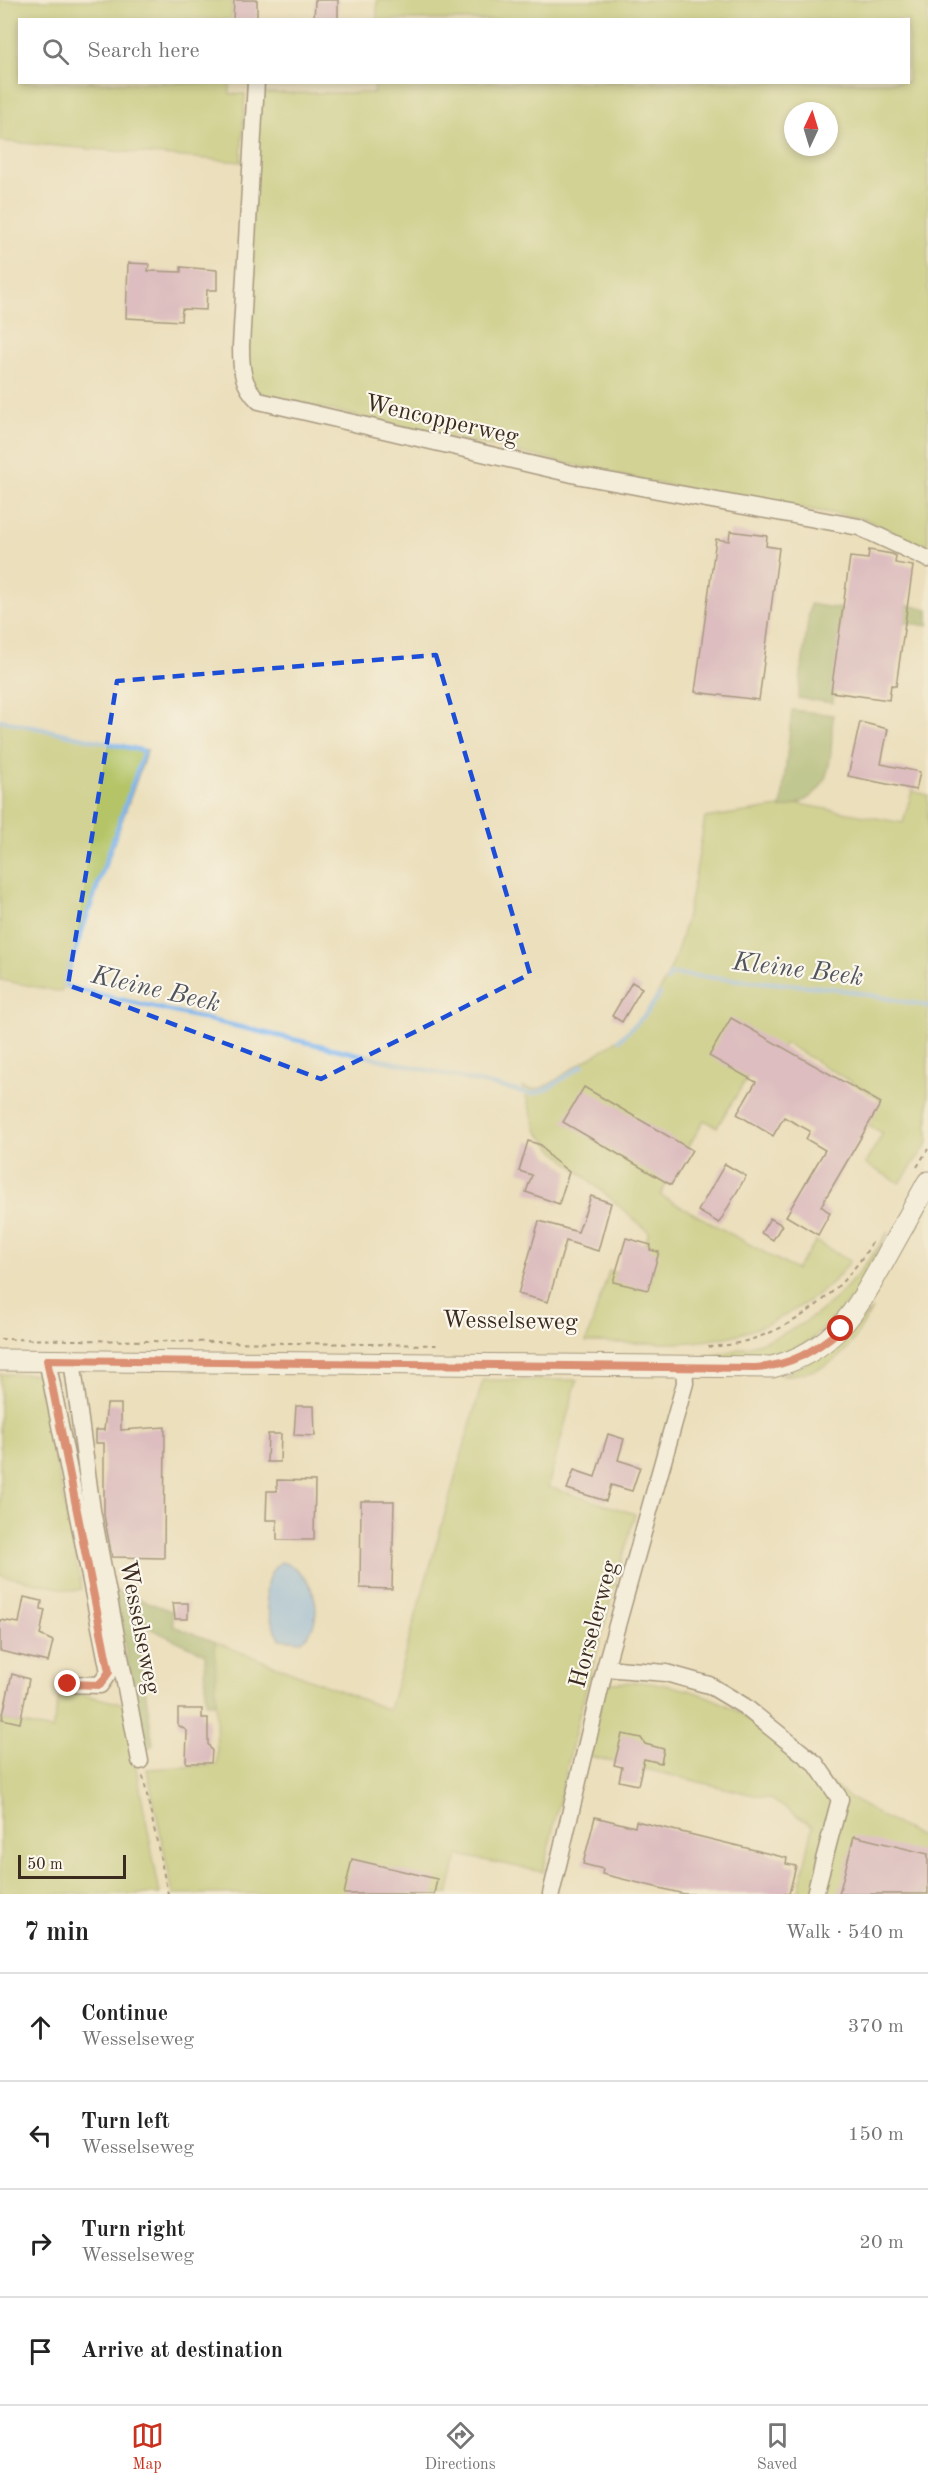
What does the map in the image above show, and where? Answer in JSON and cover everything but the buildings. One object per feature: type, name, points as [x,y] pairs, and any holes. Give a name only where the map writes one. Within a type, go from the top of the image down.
[{"type":"main road","name":"Wesselseweg","points":[[0,1360],[772,1367],[804,1356],[824,1343],[853,1315],[920,1179]]},
{"type":"street","name":"Wencopperweg","points":[[256,84],[241,372],[248,391],[259,401],[581,476],[859,527],[928,559]]},
{"type":"street","name":"Wesselseweg","points":[[47,1360],[109,1672],[100,1685],[68,1684]]},
{"type":"street","name":"Wesselseweg","points":[[72,1360],[92,1510],[140,1761]]},
{"type":"street","name":"Horselerweg","points":[[551,1894],[605,1668],[685,1383],[684,1367]]},
{"type":"street","points":[[605,1668],[666,1673],[710,1685],[744,1706],[816,1764],[840,1799],[815,1894]]},
{"type":"path","points":[[920,1179],[928,1149]]},
{"type":"path","points":[[705,1348],[760,1336],[816,1307],[847,1278],[878,1232]]},
{"type":"path","name":"Wesselseweg","points":[[0,1339],[447,1345]]},
{"type":"path","points":[[140,1761],[168,1894]]},
{"type":"highlighted area","points":[[436,655],[530,974],[321,1079],[68,985],[117,681]]},
{"type":"green space","points":[[0,0],[232,0],[231,18],[18,18],[18,84],[230,84],[230,94],[245,94],[241,162],[0,141]]},
{"type":"green space","points":[[377,0],[928,0],[928,548],[865,519],[655,483],[272,397],[259,392],[251,385],[245,331],[260,93],[374,93],[375,84],[910,84],[910,18],[377,18]]},
{"type":"green space","points":[[810,604],[841,609],[833,703],[798,698]]},
{"type":"green space","points":[[902,604],[928,609],[928,626],[900,622]]},
{"type":"green space","points":[[792,710],[833,715],[830,762],[821,786],[812,796],[781,809]]},
{"type":"green space","points":[[0,720],[147,750],[61,992],[0,980]]},
{"type":"green space","points":[[912,791],[928,795],[928,1143],[900,1183],[865,1164],[883,1133],[866,1125],[880,1099],[785,1043],[769,1068],[756,1063],[717,1127],[704,1120],[660,1195],[796,1270],[816,1241],[850,1261],[833,1281],[806,1302],[773,1321],[747,1332],[696,1342],[586,1342],[609,1271],[633,1278],[649,1232],[555,1151],[537,1131],[523,1087],[542,1088],[555,1081],[621,1037],[652,1003],[676,954],[684,927],[705,818],[799,804],[903,823]]},
{"type":"green space","points":[[889,1231],[854,1296],[811,1340],[786,1356],[692,1360],[757,1344],[807,1321],[828,1305],[848,1285]]},
{"type":"green space","points":[[872,1309],[855,1338],[837,1358],[814,1370],[780,1376],[807,1363],[830,1348],[851,1331]]},
{"type":"green space","points":[[0,1374],[38,1374],[82,1589],[73,1591],[0,1575]]},
{"type":"green space","points":[[483,1380],[577,1380],[548,1487],[635,1514],[579,1715],[543,1872],[458,1855],[448,1894],[173,1894],[147,1769],[217,1765],[215,1642],[389,1710]]},
{"type":"green space","points":[[114,1590],[172,1611],[173,1626],[215,1642],[216,1703],[206,1703],[205,1654],[136,1622],[153,1745],[144,1751]]},
{"type":"green space","points":[[640,1682],[673,1686],[701,1694],[725,1705],[768,1733],[847,1796],[928,1841],[928,1894],[798,1894],[813,1826],[771,1799],[589,1756],[606,1683]]},
{"type":"green space","points":[[61,1690],[124,1704],[160,1894],[0,1894],[0,1719],[52,1730]]},
{"type":"water","points":[[281,1562],[302,1574],[314,1596],[315,1620],[310,1632],[302,1641],[280,1639],[268,1610],[269,1578],[273,1569]]},
{"type":"waterway","name":"Kleine Beek","points":[[0,720],[144,751],[64,982],[66,987],[531,1094],[547,1089],[583,1065]]},
{"type":"waterway","name":"Kleine Beek","points":[[667,981],[670,974],[832,988],[928,1006]]},
{"type":"waterway","name":"Kleine Beek","points":[[619,1040],[645,1015],[660,994]]},
{"type":"route","points":[[68,1684],[100,1685],[109,1672],[47,1360],[755,1368],[772,1367],[804,1356],[841,1329]]}]
